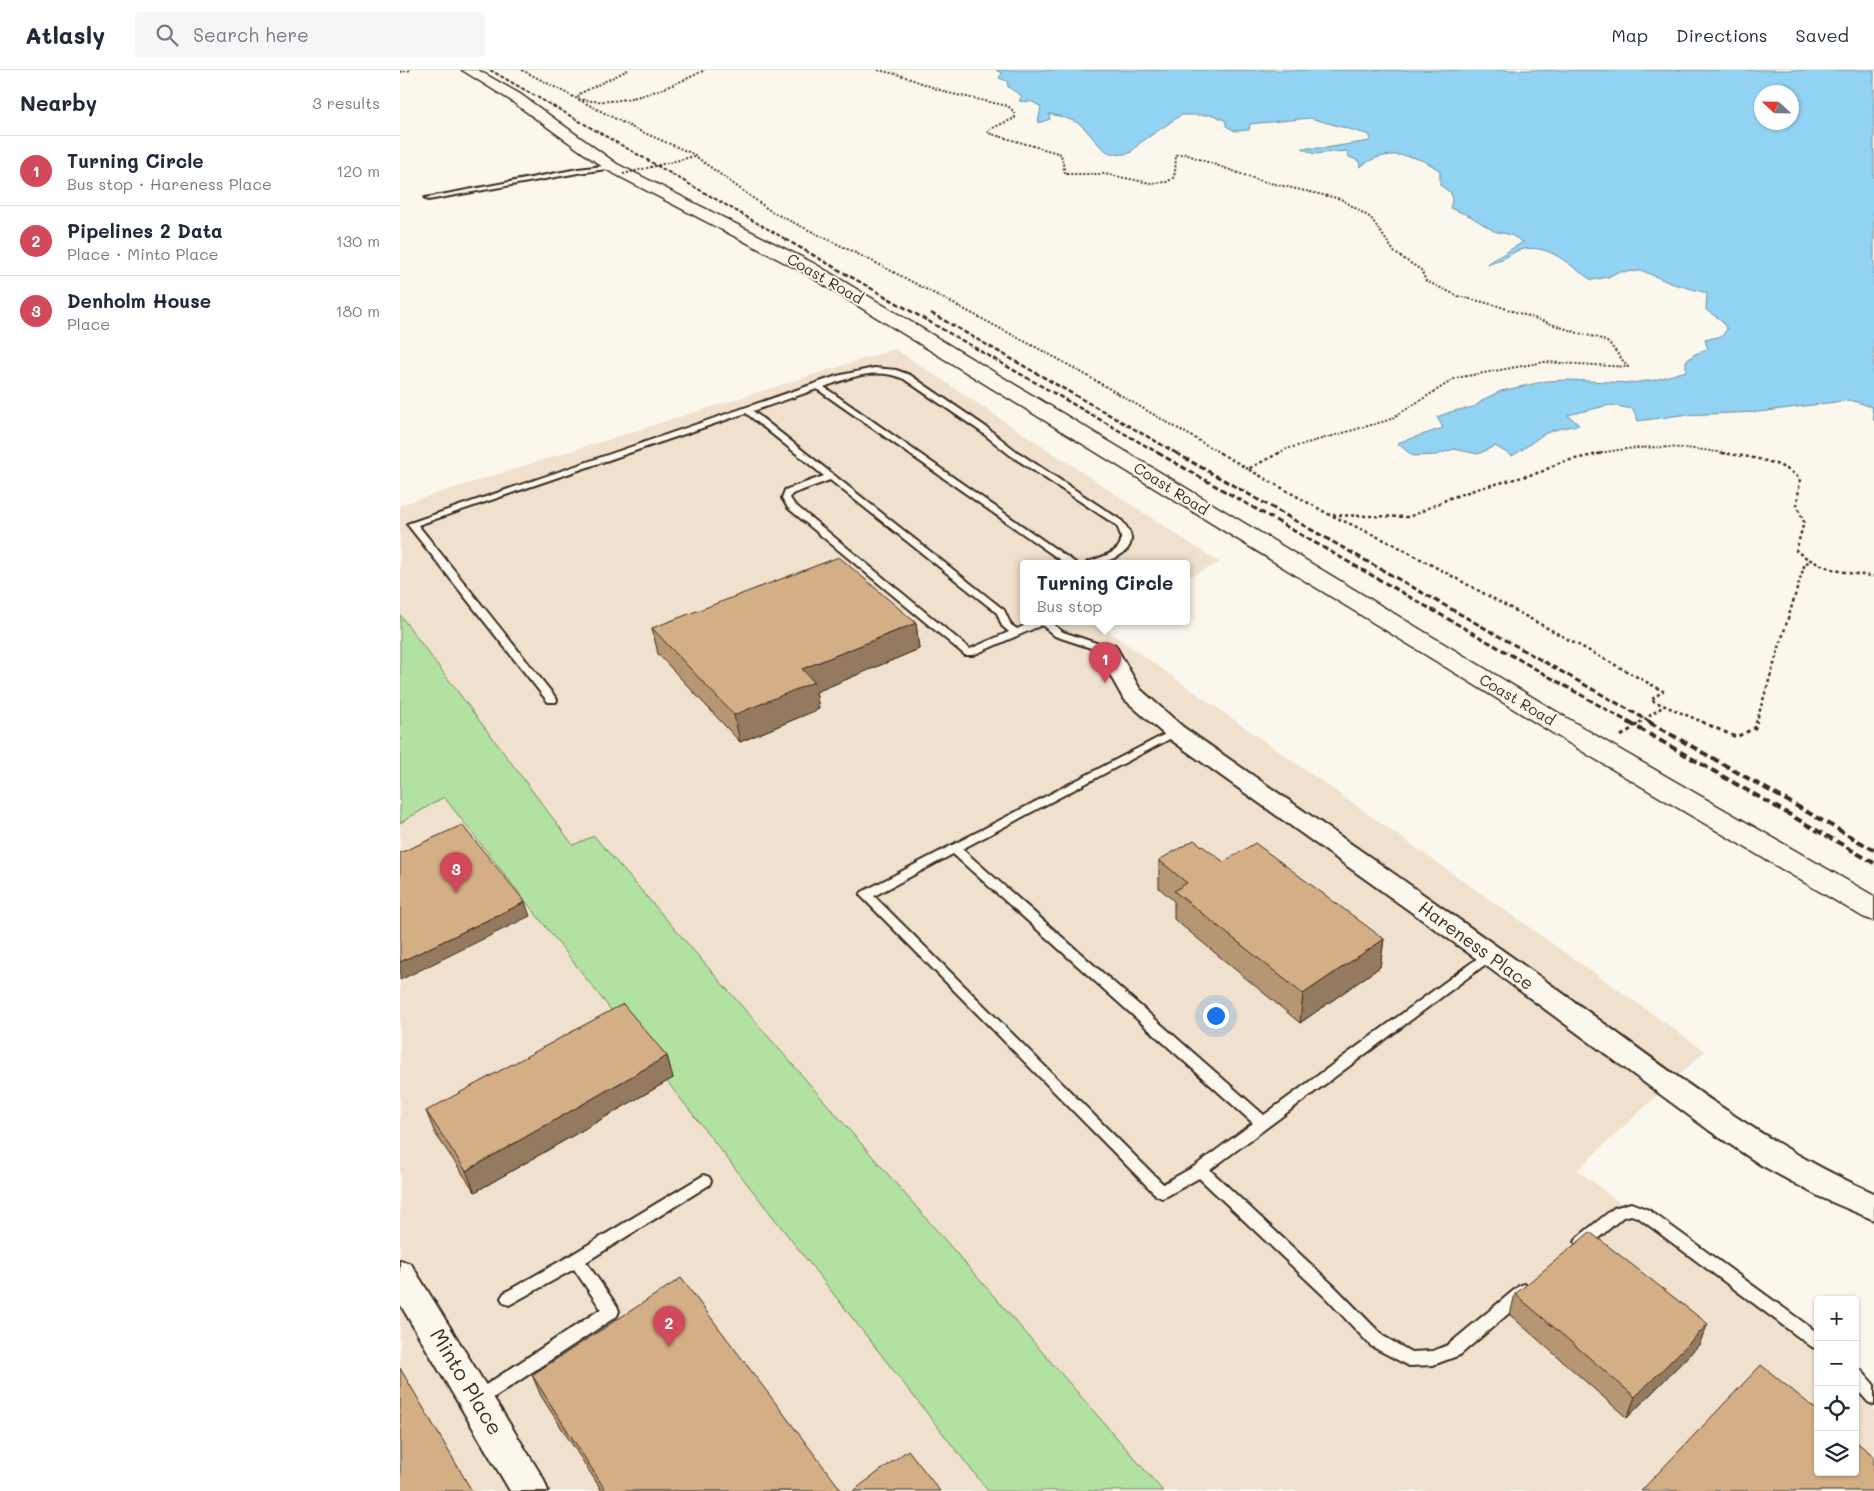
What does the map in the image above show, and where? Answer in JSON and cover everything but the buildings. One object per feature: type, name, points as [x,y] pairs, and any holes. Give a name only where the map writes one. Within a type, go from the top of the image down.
[{"type":"street","name":"Coast Road","points":[[468,70],[515,97],[617,170],[731,226],[818,273],[1600,750],[1874,910]]},
{"type":"street","name":"Hareness Place","points":[[1107,650],[1131,693],[1175,732],[1490,955],[1721,1124],[1772,1156],[1831,1188],[1874,1207]]},
{"type":"street","name":"Minto Place","points":[[400,1274],[530,1491]]},
{"type":"lane","points":[[428,198],[578,171],[617,170]]},
{"type":"lane","points":[[552,700],[412,524],[853,374],[874,370],[899,373],[907,377],[1013,452],[1120,523],[1126,532],[1127,540],[1124,547],[1100,560]]},
{"type":"lane","points":[[818,386],[1066,560]]},
{"type":"lane","points":[[748,411],[830,478],[1002,612],[1007,626],[1016,633]]},
{"type":"lane","points":[[830,478],[788,492],[786,498],[790,506],[969,653],[1035,625]]},
{"type":"lane","points":[[1046,625],[1058,634],[1107,650]]},
{"type":"lane","points":[[1175,732],[866,895],[1162,1192],[1200,1170],[1264,1124],[1490,955]]},
{"type":"lane","points":[[953,848],[1264,1124]]},
{"type":"lane","points":[[1200,1170],[1330,1292],[1377,1341],[1409,1359],[1433,1358],[1454,1350],[1536,1281]]},
{"type":"lane","points":[[509,1298],[576,1260],[704,1181]]},
{"type":"lane","points":[[1574,1250],[1619,1212],[1631,1209],[1644,1214],[1817,1341]]},
{"type":"lane","points":[[477,1400],[611,1311],[576,1260]]},
{"type":"lane","points":[[1859,1379],[1874,1397]]},
{"type":"path","points":[[400,72],[410,70]]},
{"type":"path","points":[[522,70],[635,129],[695,156],[772,212],[882,266],[1058,359],[1248,469],[1330,514],[1394,544],[1663,691],[1650,700],[1736,737],[1755,728],[1797,586],[1805,563],[1810,562]]},
{"type":"path","points":[[628,70],[587,89],[579,94],[578,98],[586,101],[635,98],[670,86],[704,70]]},
{"type":"path","points":[[878,70],[900,75],[948,93],[1008,106],[1014,112],[1015,118],[988,130],[988,133],[1061,154],[1066,174],[1105,174],[1152,183],[1168,181],[1176,173],[1174,162],[1176,156],[1185,154],[1212,161],[1261,181],[1341,199],[1371,218],[1396,253],[1421,270],[1426,281],[1458,296],[1495,305],[1578,333],[1599,338],[1609,343],[1628,367],[1544,362],[1456,378],[1389,420],[1286,449],[1248,469]]},
{"type":"path","points":[[617,170],[695,156]]},
{"type":"path","points":[[1330,514],[1409,517],[1450,498],[1541,472],[1561,462],[1610,451],[1680,447],[1757,459],[1790,469],[1800,479],[1797,504],[1804,513],[1806,525],[1796,551],[1810,562],[1826,569],[1854,575],[1874,576]]},
{"type":"path","points":[[1600,750],[1664,706]]},
{"type":"shaded area","points":[[895,349],[1220,563],[1190,576],[1190,560],[1020,560],[1020,625],[1099,625],[1705,1051],[1577,1170],[1814,1351],[1814,1476],[1859,1476],[1859,1386],[1874,1397],[1874,1491],[400,1491],[400,823],[444,797],[507,878],[573,846],[400,615],[400,505]]},
{"type":"green space","points":[[400,615],[573,845],[594,836],[1163,1491],[988,1491],[444,797],[400,823]]},
{"type":"water","points":[[996,70],[1874,70],[1874,421],[1872,407],[1850,400],[1759,412],[1681,415],[1638,421],[1633,409],[1610,405],[1568,415],[1579,425],[1545,434],[1512,456],[1495,446],[1478,454],[1454,449],[1436,455],[1413,456],[1397,443],[1443,428],[1437,417],[1453,411],[1474,407],[1486,398],[1501,391],[1547,381],[1631,383],[1655,380],[1686,371],[1686,361],[1695,354],[1708,349],[1705,340],[1722,336],[1727,329],[1721,320],[1706,310],[1707,293],[1670,283],[1643,271],[1618,272],[1608,277],[1592,280],[1550,252],[1530,248],[1519,250],[1487,264],[1523,242],[1511,235],[1494,231],[1470,216],[1450,208],[1452,201],[1451,193],[1440,185],[1440,171],[1421,160],[1400,155],[1390,155],[1369,161],[1360,167],[1359,161],[1349,157],[1347,151],[1314,154],[1302,148],[1325,148],[1370,141],[1370,135],[1310,118],[1250,124],[1249,130],[1235,131],[1226,126],[1226,121],[1214,115],[1181,115],[1140,143],[1130,153],[1114,154],[1105,150],[1082,126],[1071,120],[1049,114],[1050,119],[1038,123],[1041,107],[1033,102],[1019,101],[1022,96],[1008,87],[1007,81],[999,78],[1002,73]]},
{"type":"railway","points":[[490,70],[787,240]]},
{"type":"railway","points":[[785,239],[1160,454]]},
{"type":"railway","points":[[931,313],[1178,454]]},
{"type":"railway","points":[[1158,453],[1630,723]]},
{"type":"railway","points":[[1176,453],[1652,723]]},
{"type":"railway","points":[[1628,722],[1874,863]]},
{"type":"railway","points":[[1649,722],[1874,850]]},
{"type":"place","name":"Turning Circle","points":[[1105,683]]},
{"type":"place","name":"Denholm House","points":[[456,893]]},
{"type":"place","name":"Pipelines 2 Data","points":[[669,1347]]}]
